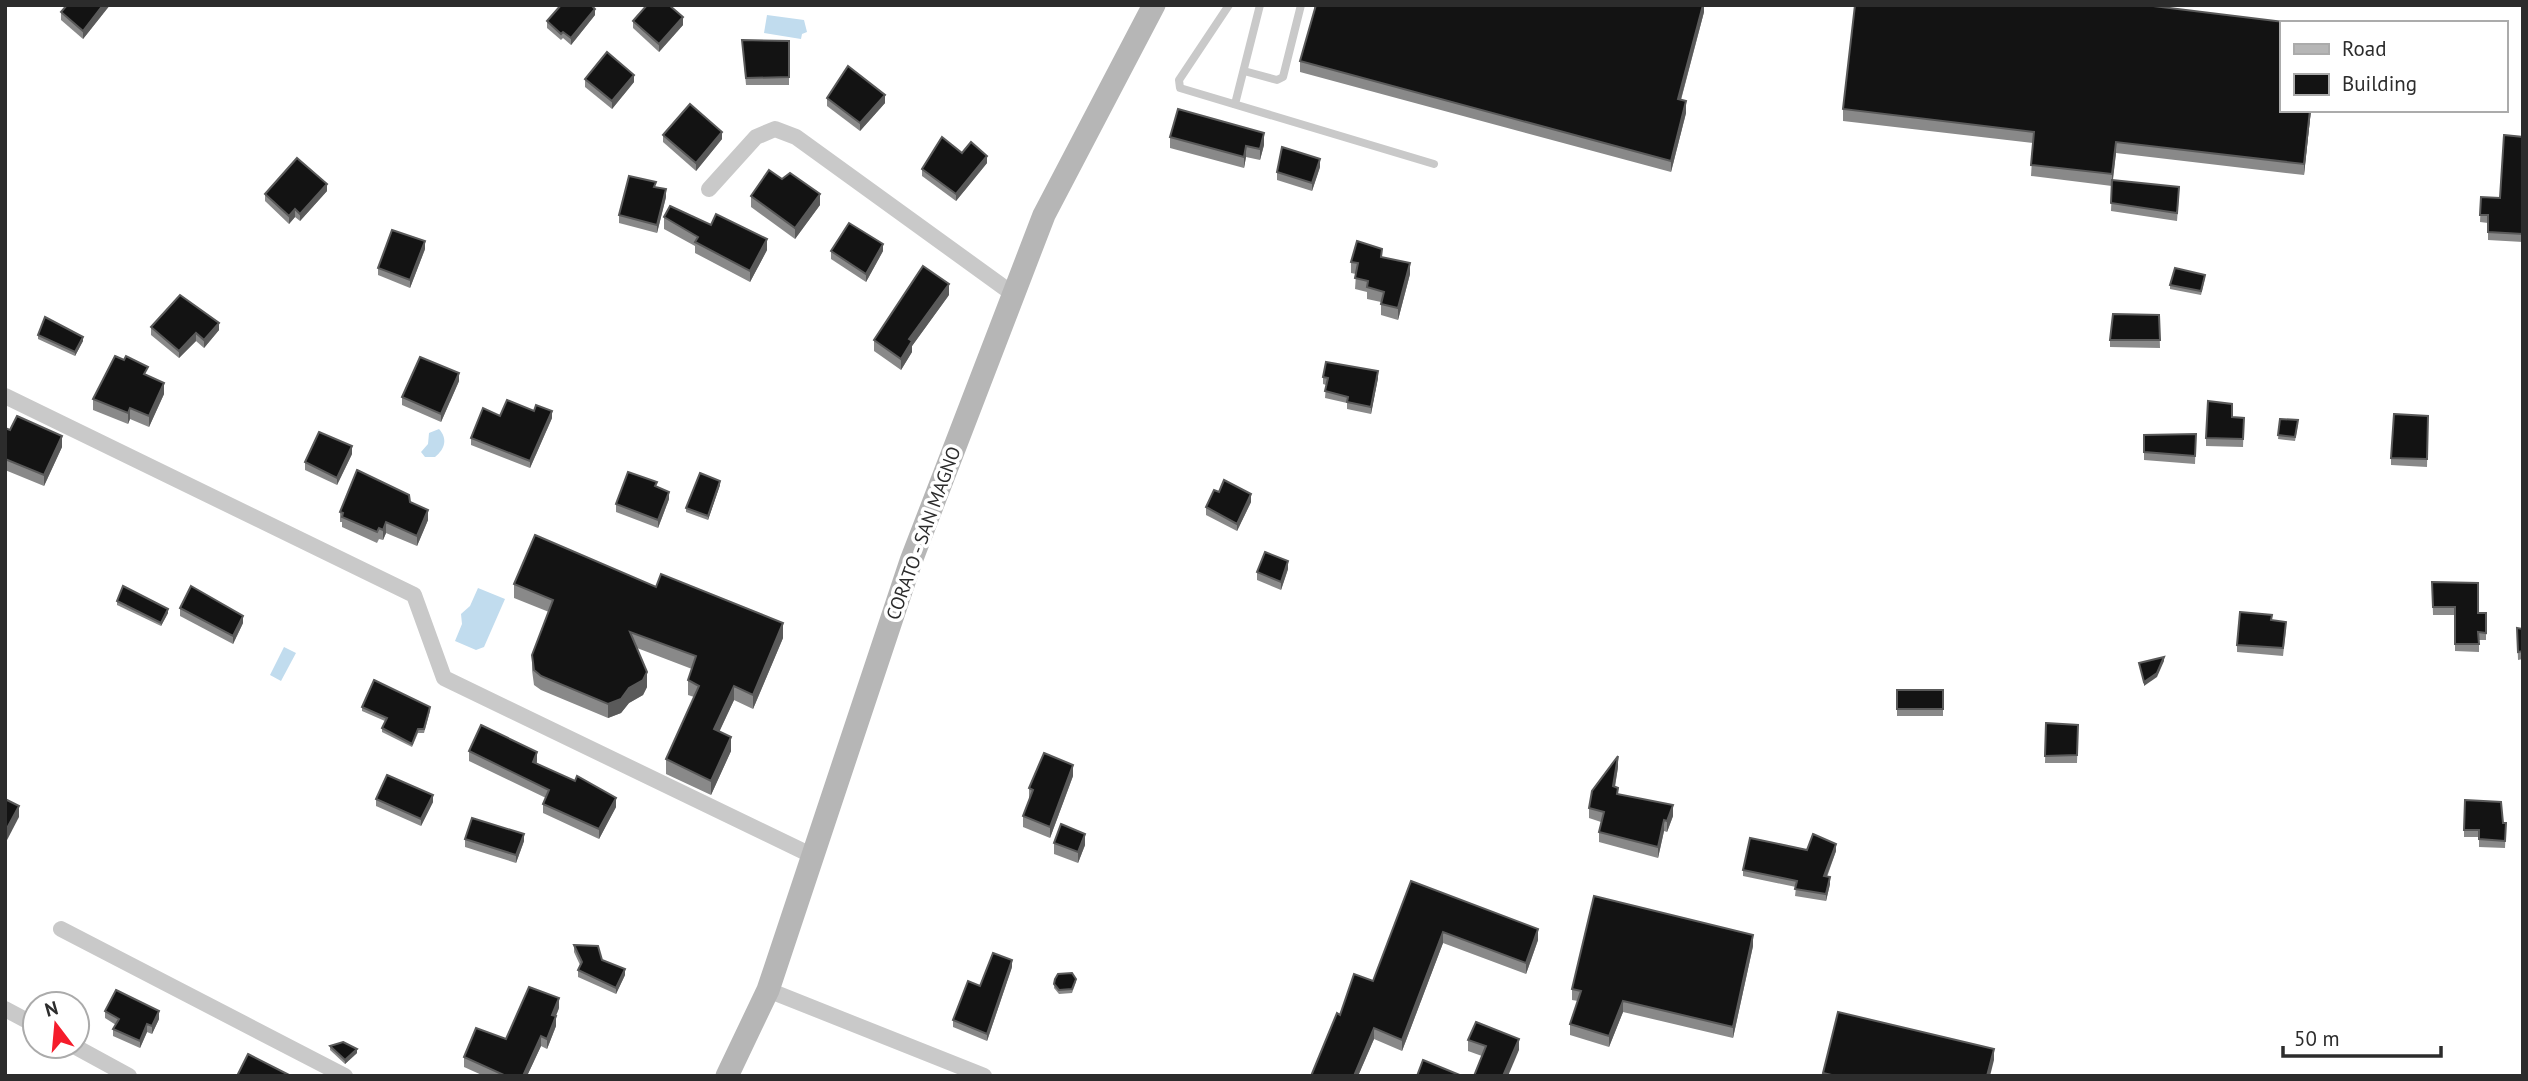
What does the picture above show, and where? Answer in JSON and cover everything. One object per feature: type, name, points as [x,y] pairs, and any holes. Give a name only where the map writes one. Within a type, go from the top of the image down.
[{"type":"main road","name":"CORATO - SAN MAGNO","points":[[727,1076],[768,990],[911,561],[1044,215],[1154,5]]},
{"type":"street","points":[[709,190],[756,137],[775,129],[796,137],[1013,294]]},
{"type":"street","points":[[5,396],[414,595],[444,678],[813,856]]},
{"type":"street","points":[[61,929],[345,1076]]},
{"type":"street","points":[[768,990],[984,1076]]},
{"type":"street","points":[[5,1009],[21,1018]]},
{"type":"street","points":[[91,1055],[129,1076]]},
{"type":"lane","points":[[1229,5],[1180,80],[1180,88],[1434,164]]},
{"type":"lane","points":[[1235,104],[1260,5]]},
{"type":"lane","points":[[1244,71],[1277,80],[1283,77],[1301,5]]},
{"type":"water","points":[[767,15],[804,20],[807,32],[802,34],[801,39],[764,33]]},
{"type":"water","points":[[439,429],[444,436],[441,451],[435,457],[425,457],[421,452],[428,444],[429,433]]},
{"type":"water","points":[[478,588],[505,599],[484,647],[476,650],[455,641],[462,624],[461,614],[470,606]]},
{"type":"water","points":[[284,647],[296,653],[281,681],[270,675]]},
{"type":"building","points":[[67,5],[103,5],[83,31],[61,12]]},
{"type":"building","points":[[561,5],[591,5],[595,9],[571,38],[563,32],[561,34],[547,21]]},
{"type":"building","points":[[647,5],[669,5],[683,17],[659,44],[633,21]]},
{"type":"building","points":[[1316,5],[1703,5],[1678,99],[1686,101],[1671,161],[1300,61]]},
{"type":"building","points":[[1855,5],[2145,5],[2280,22],[2280,112],[2310,112],[2304,164],[2116,142],[2112,174],[2031,165],[2034,132],[1843,109]]},
{"type":"building","points":[[742,40],[789,41],[789,77],[746,78]]},
{"type":"building","points":[[607,52],[634,75],[612,101],[585,79]]},
{"type":"building","points":[[848,66],[885,95],[860,123],[827,98]]},
{"type":"building","points":[[690,104],[722,132],[696,163],[663,135]]},
{"type":"building","points":[[1178,109],[1264,133],[1260,149],[1246,146],[1244,157],[1170,137]]},
{"type":"building","points":[[2504,135],[2523,137],[2523,234],[2488,232],[2488,215],[2480,215],[2481,197],[2500,198]]},
{"type":"building","points":[[942,137],[962,153],[971,142],[987,156],[956,194],[922,169]]},
{"type":"building","points":[[1282,147],[1320,159],[1312,183],[1277,172]]},
{"type":"building","points":[[297,158],[327,184],[300,214],[295,209],[289,216],[265,194]]},
{"type":"building","points":[[769,170],[782,179],[790,173],[820,194],[795,228],[751,196]]},
{"type":"building","points":[[629,176],[656,182],[654,187],[666,189],[657,225],[619,215]]},
{"type":"building","points":[[2112,180],[2179,187],[2177,213],[2111,203]]},
{"type":"building","points":[[670,206],[711,225],[716,214],[767,239],[750,271],[695,242],[698,237],[664,217]]},
{"type":"building","points":[[849,223],[883,244],[866,274],[831,251]]},
{"type":"building","points":[[392,230],[425,241],[410,280],[378,268]]},
{"type":"building","points":[[1357,241],[1382,249],[1381,257],[1410,263],[1398,308],[1381,304],[1384,292],[1367,287],[1368,281],[1355,278],[1358,263],[1351,262]]},
{"type":"building","points":[[923,266],[949,284],[909,339],[912,341],[901,359],[874,340]]},
{"type":"building","points":[[2175,268],[2205,275],[2201,291],[2170,285]]},
{"type":"building","points":[[180,295],[219,323],[204,340],[196,333],[179,351],[151,327]]},
{"type":"building","points":[[2113,314],[2159,315],[2160,340],[2110,340]]},
{"type":"building","points":[[45,317],[83,337],[75,352],[38,335]]},
{"type":"building","points":[[115,356],[124,360],[126,356],[148,367],[144,374],[164,383],[149,416],[130,408],[128,413],[93,399]]},
{"type":"building","points":[[420,357],[459,373],[441,414],[402,397]]},
{"type":"building","points":[[1326,362],[1378,371],[1371,407],[1347,402],[1348,397],[1325,391],[1328,378],[1323,377]]},
{"type":"building","points":[[507,400],[534,411],[536,405],[552,411],[530,461],[471,438],[483,408],[500,416]]},
{"type":"building","points":[[2208,401],[2232,404],[2232,417],[2244,418],[2243,439],[2206,438]]},
{"type":"building","points":[[2394,414],[2428,416],[2427,459],[2391,458]]},
{"type":"building","points":[[17,416],[62,436],[44,475],[5,459],[5,428],[10,430]]},
{"type":"building","points":[[2280,419],[2298,420],[2295,437],[2278,435]]},
{"type":"building","points":[[319,432],[352,446],[337,478],[305,462]]},
{"type":"building","points":[[2196,434],[2195,456],[2144,452],[2144,435]]},
{"type":"building","points":[[357,470],[409,495],[410,502],[428,510],[417,536],[386,522],[383,530],[379,528],[377,532],[342,517],[343,513],[340,512]]},
{"type":"building","points":[[628,472],[657,482],[655,486],[669,492],[658,520],[616,504]]},
{"type":"building","points":[[700,473],[720,481],[708,516],[686,508]]},
{"type":"building","points":[[1224,480],[1251,494],[1237,524],[1206,507],[1214,490],[1219,492]]},
{"type":"building","points":[[535,535],[656,587],[661,574],[783,623],[753,695],[734,686],[714,729],[731,737],[711,781],[666,759],[699,686],[688,680],[696,656],[630,632],[647,672],[643,680],[629,688],[621,699],[608,704],[541,676],[534,670],[532,655],[553,600],[514,584]]},
{"type":"building","points":[[1265,552],[1288,561],[1281,582],[1257,572]]},
{"type":"building","points":[[2432,582],[2478,583],[2478,613],[2486,613],[2486,633],[2478,632],[2479,644],[2455,644],[2455,607],[2433,607]]},
{"type":"building","points":[[123,586],[168,609],[161,623],[117,601]]},
{"type":"building","points":[[191,586],[243,616],[233,636],[180,608]]},
{"type":"building","points":[[2240,612],[2272,615],[2271,620],[2286,622],[2283,648],[2237,645]]},
{"type":"building","points":[[2517,628],[2523,629],[2523,651],[2518,652]]},
{"type":"building","points":[[2164,657],[2157,673],[2144,682],[2139,663]]},
{"type":"building","points":[[374,680],[430,707],[424,729],[418,729],[412,744],[382,728],[387,718],[362,707]]},
{"type":"building","points":[[1897,690],[1943,690],[1943,709],[1897,709]]},
{"type":"building","points":[[2046,723],[2078,725],[2077,755],[2045,756]]},
{"type":"building","points":[[481,725],[537,752],[533,762],[575,781],[577,776],[616,798],[599,829],[543,804],[549,790],[469,751]]},
{"type":"building","points":[[1044,753],[1073,765],[1050,827],[1023,816],[1033,790],[1029,788]]},
{"type":"building","points":[[1618,756],[1613,786],[1618,788],[1617,794],[1673,805],[1667,821],[1664,820],[1658,847],[1599,832],[1604,812],[1589,808],[1592,791]]},
{"type":"building","points":[[387,775],[433,795],[421,819],[376,799]]},
{"type":"building","points":[[5,799],[19,806],[5,832]]},
{"type":"building","points":[[2465,800],[2501,802],[2503,823],[2506,823],[2505,841],[2479,839],[2479,830],[2464,830]]},
{"type":"building","points":[[472,818],[524,834],[516,855],[465,839]]},
{"type":"building","points":[[1061,824],[1085,834],[1078,852],[1054,843]]},
{"type":"building","points":[[1813,834],[1836,844],[1824,876],[1830,877],[1826,894],[1795,889],[1797,881],[1743,870],[1750,838],[1807,850]]},
{"type":"building","points":[[1411,881],[1538,929],[1526,963],[1443,932],[1402,1040],[1374,1028],[1354,1076],[1311,1076],[1337,1013],[1340,1015],[1354,974],[1373,981]]},
{"type":"building","points":[[1594,896],[1753,935],[1733,1027],[1623,1001],[1609,1036],[1570,1024],[1581,991],[1572,989]]},
{"type":"building","points":[[574,945],[598,946],[602,960],[625,969],[616,988],[578,970],[582,962]]},
{"type":"building","points":[[993,953],[1012,960],[987,1034],[953,1020],[968,981],[980,986]]},
{"type":"building","points":[[1072,973],[1076,979],[1072,989],[1059,990],[1054,984],[1058,974]]},
{"type":"building","points":[[529,987],[559,998],[552,1015],[556,1016],[547,1039],[541,1036],[523,1076],[506,1076],[464,1057],[476,1028],[506,1039]]},
{"type":"building","points":[[116,990],[159,1011],[152,1026],[147,1024],[140,1041],[113,1029],[119,1019],[105,1011]]},
{"type":"building","points":[[1838,1012],[1994,1049],[1987,1076],[1836,1076],[1823,1073]]},
{"type":"building","points":[[1476,1022],[1519,1039],[1503,1076],[1474,1076],[1486,1046],[1468,1040]]},
{"type":"building","points":[[343,1042],[357,1049],[345,1060],[330,1046]]},
{"type":"building","points":[[248,1054],[291,1076],[237,1076]]},
{"type":"building","points":[[1423,1060],[1462,1076],[1417,1076]]}]
